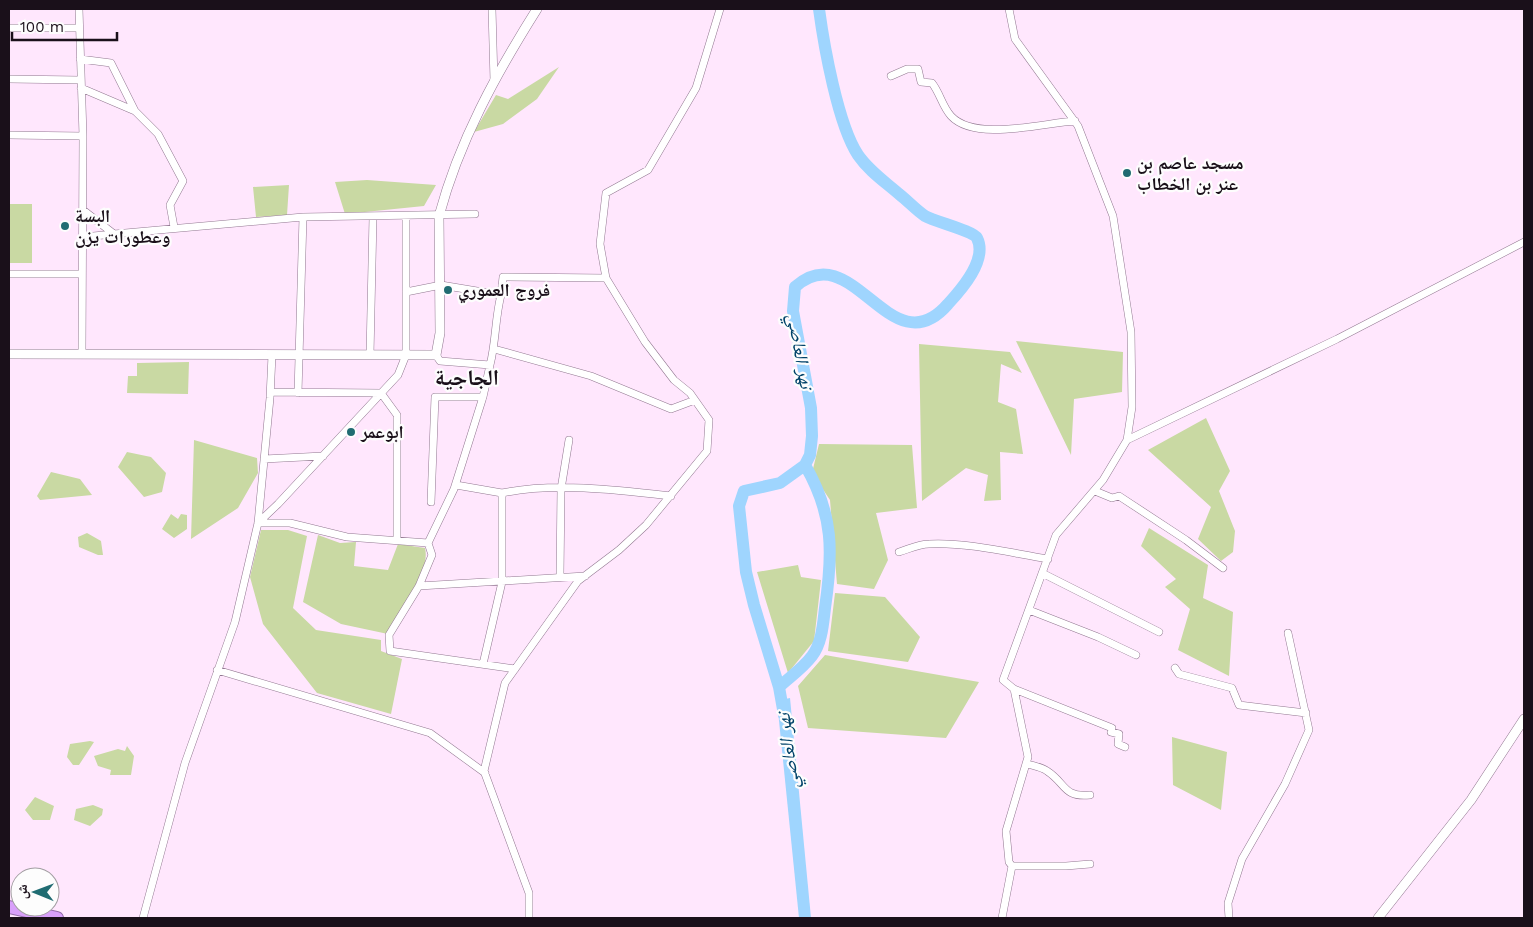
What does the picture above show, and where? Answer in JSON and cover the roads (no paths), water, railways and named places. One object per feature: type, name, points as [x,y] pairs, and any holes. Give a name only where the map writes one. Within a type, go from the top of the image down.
[{"type":"highway","points":[[9,907],[57,918]]},
{"type":"street","points":[[79,9],[83,136],[82,354]]},
{"type":"street","points":[[492,9],[494,81]]},
{"type":"street","points":[[490,365],[440,361],[436,355],[440,333],[439,216],[453,170],[483,101],[537,9]]},
{"type":"street","points":[[529,918],[529,893],[485,773],[492,729],[505,683],[578,581],[633,538],[671,496],[707,451],[710,420],[695,400],[674,380],[645,342],[606,278],[600,244],[606,194],[648,170],[696,88],[720,9]]},
{"type":"street","points":[[1009,9],[1015,38],[1074,121],[1113,216],[1131,332],[1132,407],[1127,440],[1095,491],[1056,535],[1003,680],[1014,689],[1112,728],[1111,732],[1119,734],[1118,744],[1125,747]]},
{"type":"street","points":[[9,28],[79,28]]},
{"type":"street","points":[[80,59],[111,63],[135,111],[158,134],[183,182],[170,204],[174,227]]},
{"type":"street","points":[[891,76],[907,69],[918,69],[921,82],[932,83],[952,116],[963,124],[987,130],[1016,129],[1074,121]]},
{"type":"street","points":[[9,79],[80,80]]},
{"type":"street","points":[[81,88],[135,111]]},
{"type":"street","points":[[9,135],[83,136]]},
{"type":"street","points":[[83,210],[114,234]]},
{"type":"street","points":[[83,237],[174,227],[303,217],[475,214]]},
{"type":"street","points":[[370,355],[373,216]]},
{"type":"street","points":[[258,523],[398,375],[406,355],[406,216]]},
{"type":"street","points":[[298,393],[303,217]]},
{"type":"street","points":[[1127,440],[1337,338],[1524,242]]},
{"type":"street","points":[[9,274],[82,274]]},
{"type":"street","points":[[515,669],[390,651],[389,635],[419,586],[432,555],[428,543],[456,485],[483,397],[494,349],[495,318],[501,294],[502,277],[606,278]]},
{"type":"street","points":[[406,292],[441,285],[501,294]]},
{"type":"street","points":[[494,349],[591,376],[671,409],[695,400]]},
{"type":"street","points":[[9,354],[436,355]]},
{"type":"street","points":[[143,918],[174,801],[217,670],[235,622],[258,523],[272,355]]},
{"type":"street","points":[[270,392],[381,393]]},
{"type":"street","points":[[381,393],[397,415],[397,540]]},
{"type":"street","points":[[431,502],[435,397],[483,397]]},
{"type":"street","points":[[560,576],[561,489],[569,440]]},
{"type":"street","points":[[264,459],[323,456]]},
{"type":"street","points":[[456,485],[502,493],[517,490],[609,488],[671,496]]},
{"type":"street","points":[[1095,491],[1112,498],[1119,496],[1186,540],[1223,568]]},
{"type":"street","points":[[483,664],[502,582],[502,493]]},
{"type":"street","points":[[258,523],[290,523],[347,538],[428,543]]},
{"type":"street","points":[[899,552],[927,544],[939,544],[999,550],[1048,559]]},
{"type":"street","points":[[1042,573],[1159,632]]},
{"type":"street","points":[[419,586],[502,582],[560,576],[585,576]]},
{"type":"street","points":[[1029,610],[1098,637],[1136,655]]},
{"type":"street","points":[[1229,918],[1228,903],[1242,859],[1285,784],[1309,730],[1288,633]]},
{"type":"street","points":[[1174,668],[1180,674],[1232,688],[1239,705],[1306,713]]},
{"type":"street","points":[[217,670],[430,733],[485,773]]},
{"type":"street","points":[[1002,918],[1012,866],[1009,862],[1006,832],[1028,764],[1014,689]]},
{"type":"street","points":[[1378,918],[1471,800],[1524,719]]},
{"type":"street","points":[[1028,764],[1047,770],[1077,797],[1090,795]]},
{"type":"street","points":[[1012,866],[1090,864]]},
{"type":"water","points":[[790,698],[811,918],[799,918],[777,701]]},
{"type":"waterway","name":"نهر العاصي","points":[[784,715],[779,687],[746,572],[739,506],[744,491],[780,483],[805,465],[810,455],[812,436],[811,408],[793,311],[795,287],[816,275],[835,277],[854,286],[890,314],[908,322],[927,320],[948,304],[960,291],[972,274],[979,256],[977,238],[974,235],[922,214],[872,171],[858,155],[844,125],[838,105],[828,64],[819,9]]},
{"type":"waterway","points":[[779,687],[805,664],[818,645],[822,633],[828,588],[830,552],[826,518],[815,483],[805,465]]},
{"type":"place","name":"مسجد عاصم بن عنر بن الخطاب","points":[[1127,173]]},
{"type":"place","name":"البسة وعطورات يزن","points":[[65,226]]},
{"type":"place","name":"فروج العموري","points":[[448,290]]},
{"type":"place","name":"ابوعمر","points":[[351,432]]},
{"type":"district","name":"الجاجية","points":[[467,377]]}]
